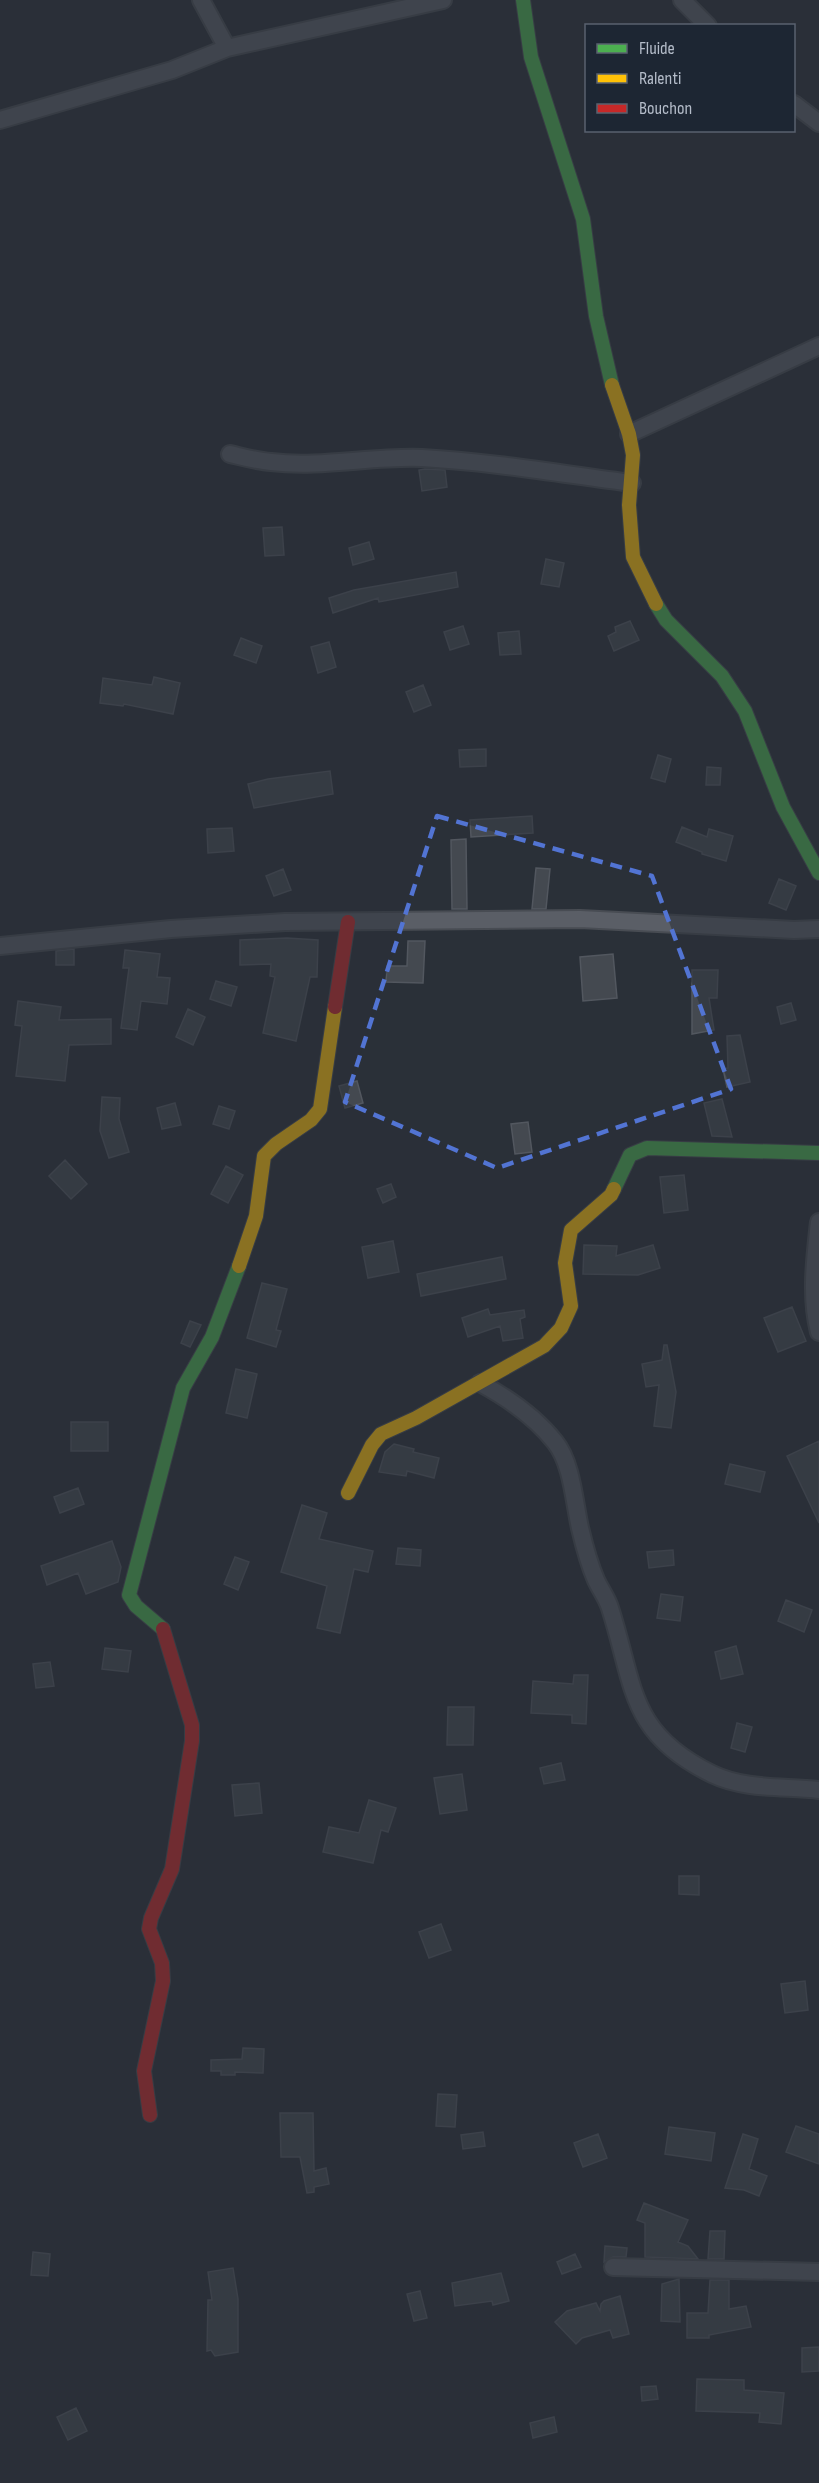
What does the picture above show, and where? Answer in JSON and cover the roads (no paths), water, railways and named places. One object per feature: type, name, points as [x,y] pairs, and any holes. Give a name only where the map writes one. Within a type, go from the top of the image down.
[{"type":"street","points":[[201,0],[227,48]]},
{"type":"street","points":[[0,120],[172,70],[227,48],[443,0]]},
{"type":"street","points":[[522,0],[531,57],[583,219],[596,316],[607,372],[629,434],[633,455],[629,505],[633,556],[651,597],[666,620],[722,676],[745,711],[783,807],[819,873]]},
{"type":"street","points":[[682,0],[706,24]]},
{"type":"street","points":[[795,105],[819,123]]},
{"type":"street","points":[[629,434],[819,346]]},
{"type":"street","points":[[230,454],[270,462],[310,463],[389,457],[424,458],[516,466],[632,483]]},
{"type":"street","points":[[0,946],[171,929],[285,922],[580,919],[794,930],[819,929]]},
{"type":"street","points":[[150,2115],[144,2071],[163,1981],[162,1963],[150,1929],[151,1918],[172,1869],[176,1830],[190,1766],[192,1725],[164,1631],[159,1624],[132,1602],[129,1595],[174,1414],[183,1388],[212,1337],[251,1236],[264,1156],[276,1144],[311,1120],[320,1108],[348,922]]},
{"type":"street","points":[[348,1493],[372,1445],[381,1434],[480,1383],[544,1346],[561,1328],[571,1306],[565,1263],[571,1230],[611,1196],[630,1155],[647,1148],[819,1153]]},
{"type":"street","points":[[819,1222],[815,1260],[814,1313],[819,1332]]},
{"type":"street","points":[[480,1383],[494,1390],[556,1443],[569,1475],[589,1559],[610,1607],[634,1696],[650,1726],[676,1754],[713,1775],[741,1783],[819,1790]]},
{"type":"street","points":[[613,2267],[819,2272]]}]
